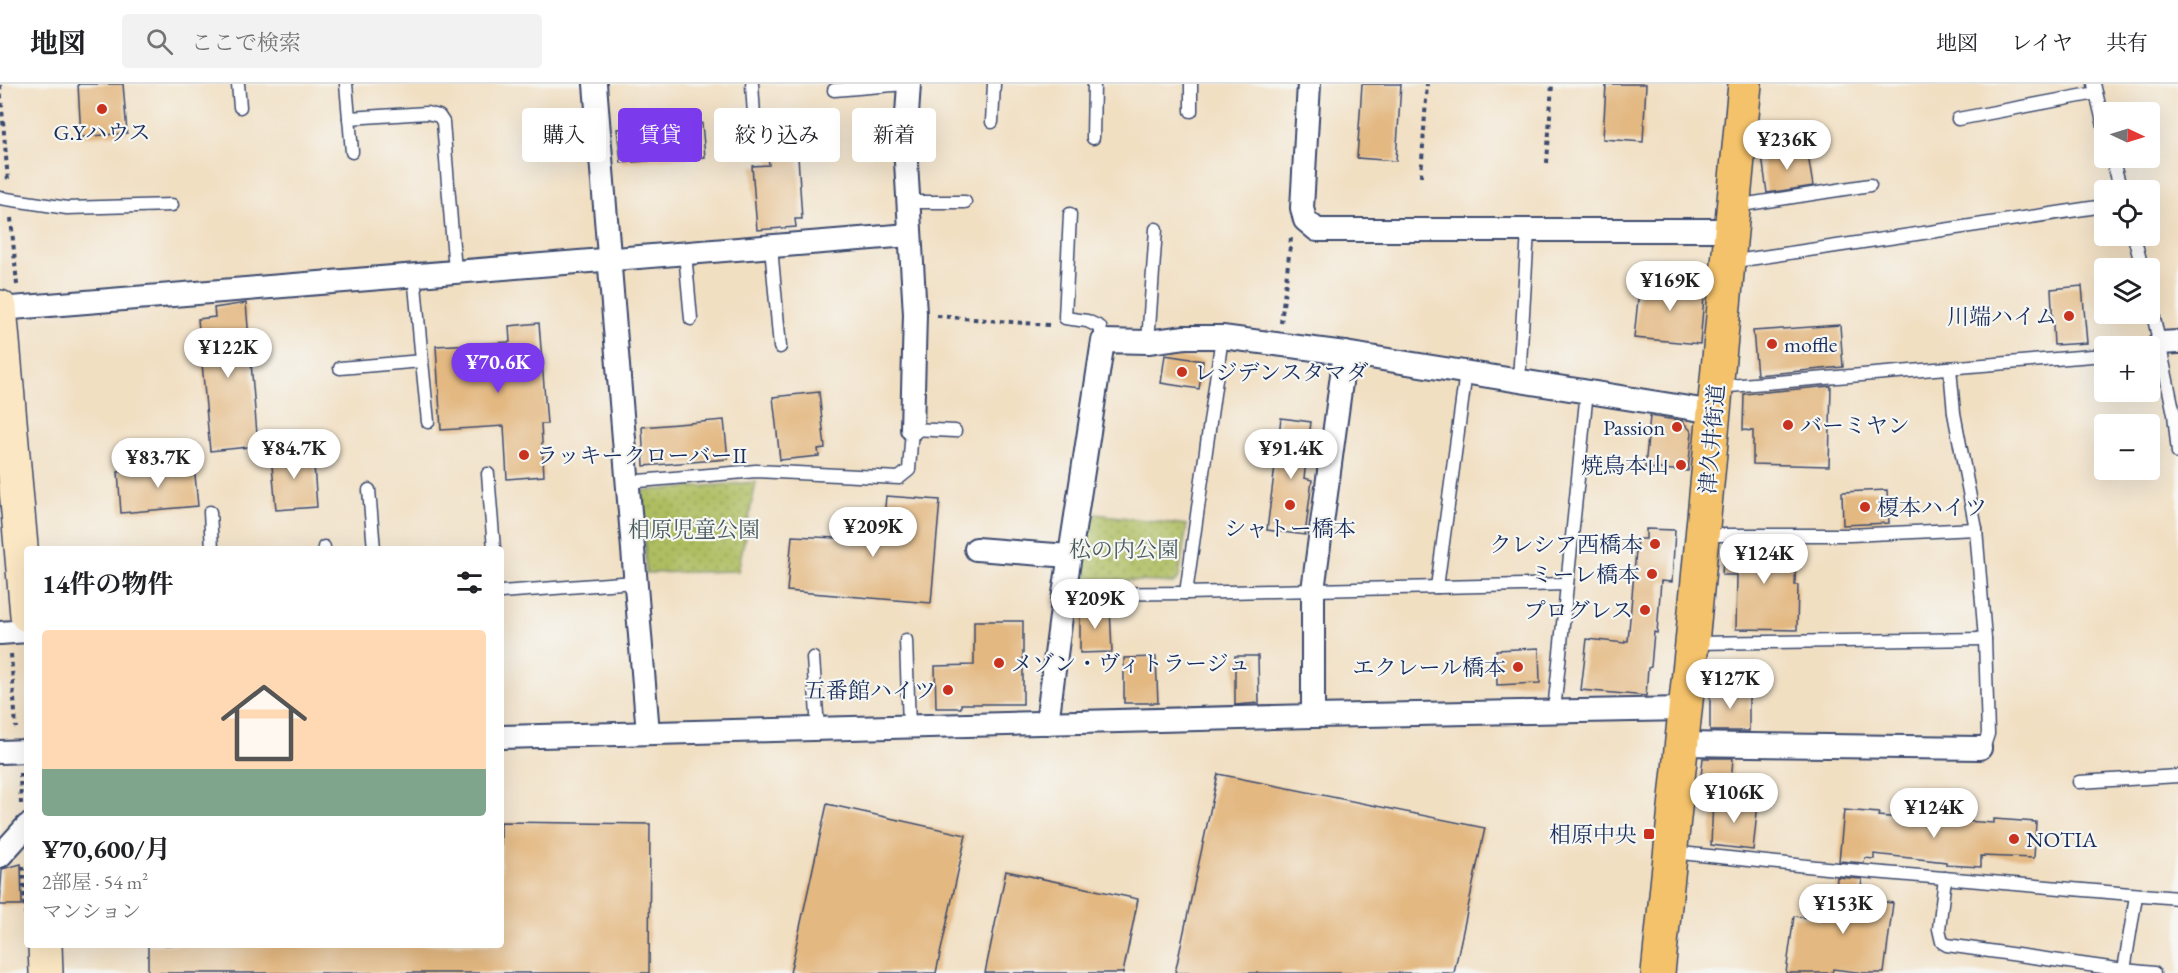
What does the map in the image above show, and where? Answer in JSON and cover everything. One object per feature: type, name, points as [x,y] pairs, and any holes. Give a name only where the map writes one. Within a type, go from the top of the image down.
[{"type":"highway","name":"津久井街道","points":[[1658,973],[1745,84]]},
{"type":"street","points":[[595,84],[648,733]]},
{"type":"street","points":[[909,84],[905,145],[915,314],[912,429]]},
{"type":"street","points":[[1309,84],[1302,207],[1305,220],[1312,227],[1323,231],[1528,231],[1733,218]]},
{"type":"street","points":[[24,598],[10,519],[0,308],[909,235]]},
{"type":"street","points":[[1047,723],[1069,556],[1103,341],[1148,342],[1185,337],[1222,337],[1345,353],[1587,391],[1715,400]]},
{"type":"street","points":[[1313,716],[1313,590],[1345,353]]},
{"type":"street","points":[[976,549],[1069,556]]},
{"type":"street","points":[[0,633],[24,631]]},
{"type":"street","points":[[504,737],[1685,709]]},
{"type":"street","points":[[1681,744],[1980,748]]},
{"type":"street","points":[[0,752],[24,751]]},
{"type":"street","points":[[0,856],[24,829]]},
{"type":"street","points":[[45,948],[46,973]]},
{"type":"lane","points":[[238,84],[240,107]]},
{"type":"lane","points":[[346,84],[352,152]]},
{"type":"lane","points":[[752,84],[754,108]]},
{"type":"lane","points":[[834,90],[905,84]]},
{"type":"lane","points":[[992,122],[994,84]]},
{"type":"lane","points":[[1093,138],[1094,84]]},
{"type":"lane","points":[[1191,84],[1191,111]]},
{"type":"lane","points":[[1958,119],[2095,88]]},
{"type":"lane","points":[[349,118],[427,113],[439,116],[443,122],[455,271]]},
{"type":"lane","points":[[1733,218],[1870,185]]},
{"type":"lane","points":[[0,198],[67,208],[172,205]]},
{"type":"lane","points":[[907,202],[965,202]]},
{"type":"lane","points":[[1729,262],[2094,207]]},
{"type":"lane","points":[[1070,214],[1065,318],[1094,322],[1100,327],[1103,341]]},
{"type":"lane","points":[[1148,342],[1156,230]]},
{"type":"lane","points":[[1519,380],[1528,231]]},
{"type":"lane","points":[[771,246],[780,347]]},
{"type":"lane","points":[[685,253],[691,319]]},
{"type":"lane","points":[[414,274],[428,422]]},
{"type":"lane","points":[[2156,324],[2174,414],[2178,453]]},
{"type":"lane","points":[[1186,593],[1222,337]]},
{"type":"lane","points":[[1715,400],[1950,368],[2094,356]]},
{"type":"lane","points":[[340,368],[422,362]]},
{"type":"lane","points":[[1950,368],[1954,413],[1976,529],[1985,639],[1988,734],[1985,743],[1980,748]]},
{"type":"lane","points":[[1437,587],[1466,372]]},
{"type":"lane","points":[[1554,711],[1587,391]]},
{"type":"lane","points":[[627,482],[756,471],[899,478],[909,470],[912,429],[955,431]]},
{"type":"lane","points":[[488,474],[494,546]]},
{"type":"lane","points":[[369,490],[374,546]]},
{"type":"lane","points":[[210,512],[212,546]]},
{"type":"lane","points":[[1702,535],[1850,535],[1976,529]]},
{"type":"lane","points":[[504,592],[635,582]]},
{"type":"lane","points":[[1064,594],[1567,584]]},
{"type":"lane","points":[[1692,643],[1985,639]]},
{"type":"lane","points":[[906,640],[909,727]]},
{"type":"lane","points":[[813,658],[818,729]]},
{"type":"lane","points":[[2079,782],[2178,776]]},
{"type":"lane","points":[[1670,852],[1826,868],[2178,898]]},
{"type":"lane","points":[[1945,878],[1939,929],[1942,942],[1947,945],[2154,973]]},
{"type":"lane","points":[[2124,970],[2136,896]]},
{"type":"path","points":[[1421,176],[1427,84]]},
{"type":"path","points":[[1547,163],[1552,84]]},
{"type":"path","points":[[1279,345],[1290,241]]},
{"type":"path","points":[[915,314],[1059,325],[1065,318]]},
{"type":"green space","name":"相原児童公園","points":[[756,482],[738,571],[646,573],[642,491]]},
{"type":"green space","name":"松の内公園","points":[[1087,513],[1187,525],[1179,577],[1174,583],[1080,578]]},
{"type":"building","name":"G.Yハウス","points":[[78,84],[123,84],[127,133],[81,137]]},
{"type":"building","points":[[1362,84],[1401,84],[1396,161],[1357,158]]},
{"type":"building","points":[[1606,84],[1646,84],[1643,142],[1603,139]]},
{"type":"building","points":[[702,123],[705,157],[702,157]]},
{"type":"building","points":[[1807,149],[1813,186],[1767,193],[1762,156]]},
{"type":"building","points":[[769,162],[798,162],[802,219],[795,219],[796,227],[757,230],[752,166],[769,165]]},
{"type":"building","points":[[1640,280],[1705,285],[1700,344],[1634,338]]},
{"type":"building","name":"川端ハイム","points":[[2082,286],[2087,343],[2054,345],[2051,289]]},
{"type":"building","points":[[246,303],[258,446],[210,451],[198,319],[215,317],[214,308]]},
{"type":"building","points":[[539,323],[547,424],[541,424],[544,476],[507,479],[504,426],[441,430],[436,346],[510,342],[509,326]]},
{"type":"building","points":[[1840,325],[1843,367],[1757,375],[1753,331]]},
{"type":"building","name":"レジデンスタマダ","points":[[1165,355],[1203,361],[1199,389],[1161,383]]},
{"type":"building","points":[[1831,386],[1829,466],[1753,464],[1753,431],[1743,430],[1744,394]]},
{"type":"building","points":[[819,392],[825,448],[818,449],[819,456],[780,460],[773,397]]},
{"type":"building","points":[[1650,416],[1682,421],[1692,432],[1688,471],[1645,468]]},
{"type":"building","points":[[1281,418],[1311,422],[1304,478],[1312,480],[1305,535],[1267,530]]},
{"type":"building","points":[[724,420],[728,459],[644,466],[642,427]]},
{"type":"building","points":[[313,451],[317,507],[276,510],[271,454]]},
{"type":"building","points":[[194,465],[198,506],[121,513],[118,472]]},
{"type":"building","name":"榎本ハイツ","points":[[1887,490],[1889,523],[1843,525],[1842,492]]},
{"type":"building","points":[[886,496],[940,500],[931,603],[787,591],[792,536],[882,540]]},
{"type":"building","points":[[1646,529],[1675,530],[1672,582],[1661,581],[1657,633],[1654,632],[1646,696],[1581,690],[1587,639],[1625,643],[1628,641],[1637,539],[1646,539]]},
{"type":"building","points":[[1724,543],[1796,545],[1797,630],[1736,629],[1737,575],[1722,575]]},
{"type":"building","points":[[1080,608],[1110,608],[1112,652],[1080,653]]},
{"type":"building","name":"メゾン・ヴィトラージュ","points":[[974,621],[1023,621],[1023,704],[961,704],[961,708],[936,708],[935,666],[974,665]]},
{"type":"building","name":"エクレール橋本","points":[[1539,648],[1540,683],[1497,685],[1496,650]]},
{"type":"building","points":[[1235,656],[1258,656],[1259,703],[1235,705]]},
{"type":"building","points":[[1156,657],[1158,703],[1124,703],[1124,658]]},
{"type":"building","points":[[1710,690],[1749,690],[1749,731],[1710,731]]},
{"type":"building","points":[[1703,758],[1733,758],[1730,797],[1699,795]]},
{"type":"building","points":[[1218,774],[1485,828],[1454,973],[1175,973]]},
{"type":"building","points":[[1713,800],[1758,803],[1753,850],[1711,845]]},
{"type":"building","points":[[827,804],[966,835],[936,973],[790,973]]},
{"type":"building","points":[[1844,810],[1879,813],[1878,816],[1948,822],[1948,820],[1994,823],[1994,819],[2036,822],[2034,858],[1981,856],[1981,867],[1946,865],[1946,862],[1874,854],[1874,859],[1865,858],[1864,863],[1839,861]]},
{"type":"building","points":[[504,822],[650,824],[649,973],[148,973],[148,948],[504,948]]},
{"type":"building","points":[[21,864],[22,905],[0,905],[2,869]]},
{"type":"building","points":[[1006,871],[1138,899],[1123,973],[985,973]]},
{"type":"building","points":[[1837,877],[1862,879],[1860,899],[1893,903],[1884,973],[1833,969],[1832,973],[1786,973],[1794,916],[1825,920],[1830,890],[1836,891]]},
{"type":"place","name":"G.Yハウス","points":[[102,109]]},
{"type":"place","name":"川端ハイム","points":[[2069,316]]},
{"type":"place","name":"moffle","points":[[1772,344]]},
{"type":"place","name":"レジデンスタマダ","points":[[1182,372]]},
{"type":"place","name":"バーミヤン","points":[[1788,425]]},
{"type":"place","name":"Passion","points":[[1677,427]]},
{"type":"place","name":"ラッキークローバーⅡ","points":[[524,455]]},
{"type":"place","name":"焼鳥本山","points":[[1681,465]]},
{"type":"place","name":"シャトー橋本","points":[[1290,505]]},
{"type":"place","name":"榎本ハイツ","points":[[1865,507]]},
{"type":"place","name":"クレシア西橋本","points":[[1655,544]]},
{"type":"place","name":"ミーレ橋本","points":[[1652,574]]},
{"type":"place","name":"プログレス","points":[[1645,610]]},
{"type":"place","name":"メゾン・ヴィトラージュ","points":[[999,663]]},
{"type":"place","name":"エクレール橋本","points":[[1518,667]]},
{"type":"place","name":"五番館ハイツ","points":[[948,690]]},
{"type":"place","name":"相原中央","points":[[1649,834]]},
{"type":"place","name":"NOTIA","points":[[2014,839]]}]
